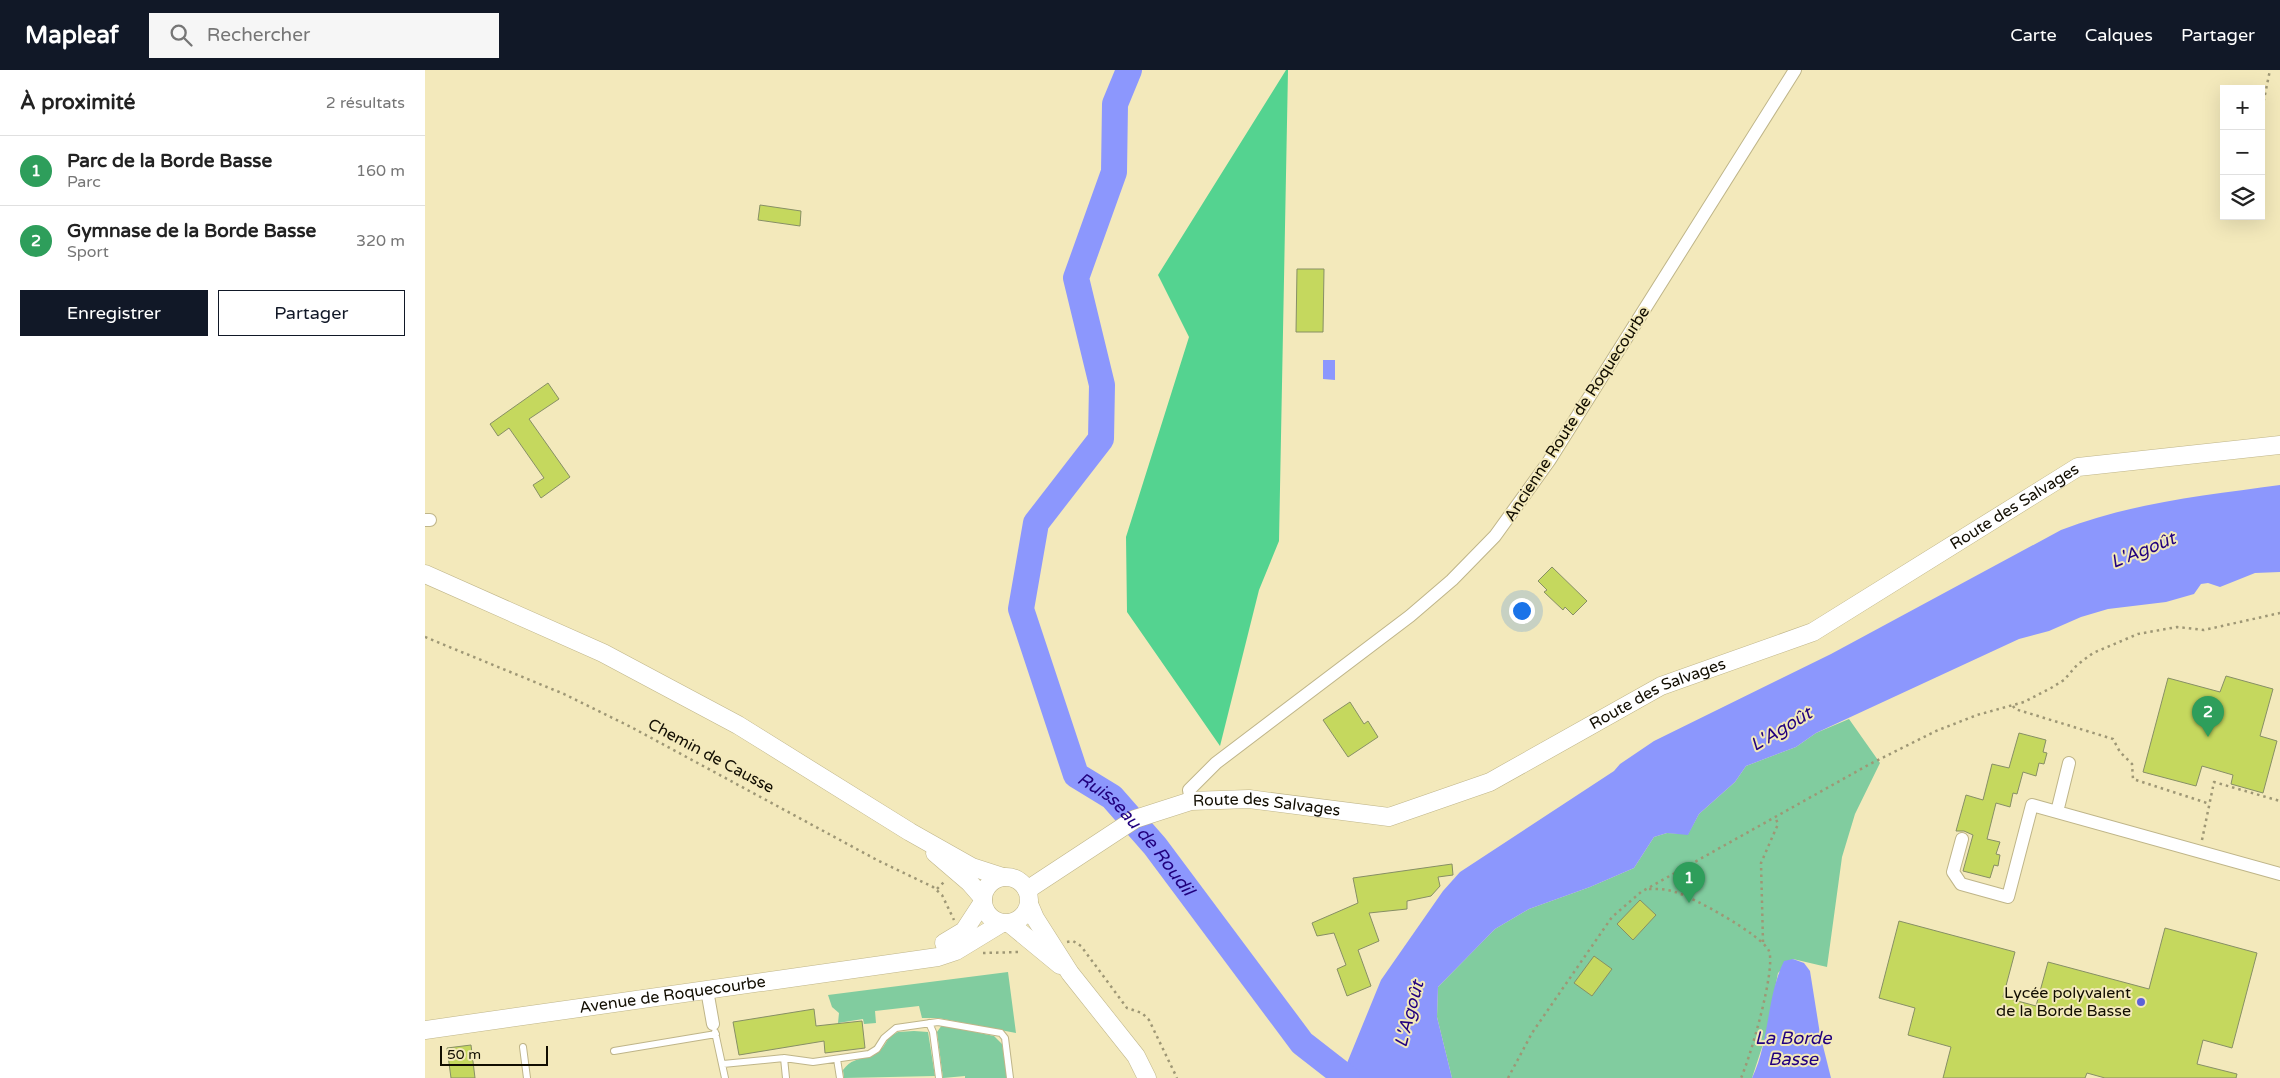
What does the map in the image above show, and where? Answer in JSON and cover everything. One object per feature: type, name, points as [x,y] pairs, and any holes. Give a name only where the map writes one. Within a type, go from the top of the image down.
[{"type":"main road","name":"Route des Salvages","points":[[1028,897],[1133,820],[1191,801],[1249,799],[1389,817],[1490,782],[1661,686],[1813,632],[2078,467],[2280,445]]},
{"type":"main road","points":[[425,574],[603,653],[738,725],[910,832],[980,871],[1017,879],[1028,897],[1034,917],[1070,973],[1136,1056],[1147,1078]]},
{"type":"main road","points":[[910,832],[971,883],[983,900],[989,916],[1006,923],[1070,973]]},
{"type":"main road","points":[[983,900],[991,882],[1003,876]]},
{"type":"main road","points":[[1006,923],[1022,917],[1028,897]]},
{"type":"main road","name":"Avenue de Roquecourbe","points":[[920,958],[964,931],[983,900]]},
{"type":"main road","name":"Avenue de Roquecourbe","points":[[425,1030],[920,958],[938,957],[956,950],[1006,923]]},
{"type":"street","name":"Ancienne Route de Roquecourbe","points":[[1191,801],[1189,790],[1216,762],[1410,616],[1452,580],[1495,536],[1549,461],[1795,70]]},
{"type":"street","points":[[2057,812],[2069,763]]},
{"type":"street","points":[[1961,839],[1953,872],[1961,884],[2008,897],[2032,805],[2280,874]]},
{"type":"street","points":[[707,990],[714,1029]]},
{"type":"lane","points":[[723,1064],[784,1058],[813,1062],[869,1054],[877,1049],[884,1038],[896,1028],[929,1023],[950,1023],[1001,1033],[1005,1038],[1011,1078]]},
{"type":"lane","points":[[929,1023],[933,1032],[939,1078]]},
{"type":"lane","points":[[613,1051],[714,1029],[725,1078]]},
{"type":"lane","points":[[523,1047],[527,1078]]},
{"type":"lane","points":[[784,1058],[786,1078]]},
{"type":"lane","points":[[837,1059],[840,1078]]},
{"type":"path","points":[[2265,94],[2270,70]]},
{"type":"path","points":[[1508,1078],[1532,1033],[1612,917],[1629,901],[1647,889],[1776,819],[1870,764],[1936,731],[1977,715],[2024,702],[2064,680],[2077,665],[2093,653],[2138,634],[2177,627],[2204,630],[2280,613]]},
{"type":"path","name":"Chemin de Causse","points":[[425,637],[564,694],[631,727],[877,860],[937,889],[943,895],[956,924]]},
{"type":"path","points":[[2013,706],[2015,709],[2113,739],[2120,752],[2132,764],[2133,779],[2210,804]]},
{"type":"path","points":[[2199,852],[2214,782],[2280,801]]},
{"type":"path","points":[[1763,942],[1761,863],[1778,824],[1776,819]]},
{"type":"path","points":[[1647,889],[1678,892],[1717,913],[1763,942],[1769,951],[1770,960],[1752,1051],[1741,1078]]},
{"type":"path","points":[[1063,943],[1073,941],[1081,946],[1127,1008],[1145,1016],[1177,1078]]},
{"type":"path","points":[[977,950],[989,954],[1011,952],[1026,954]]},
{"type":"green space","points":[[1286,70],[1288,70],[1279,541],[1259,590],[1220,746],[1127,612],[1126,537],[1189,337],[1158,275]]},
{"type":"green space","points":[[1849,719],[1880,763],[1855,814],[1842,857],[1827,967],[1793,959],[1778,973],[1766,1035],[1752,1078],[1452,1078],[1437,1017],[1438,987],[1495,929],[1529,909],[1590,887],[1634,868],[1654,837],[1667,833],[1688,834],[1699,814],[1735,782],[1746,766],[1796,747],[1816,733]]},
{"type":"green space","points":[[1008,972],[1016,1033],[938,1018],[922,1018],[919,1006],[875,1011],[876,1023],[864,1024],[863,1019],[838,1023],[839,1013],[832,1007],[828,995]]},
{"type":"green space","points":[[942,1025],[994,1036],[1002,1044],[1007,1078],[965,1078],[965,1076],[943,1078],[937,1032]]},
{"type":"green space","points":[[898,1032],[928,1032],[935,1076],[844,1078],[843,1070],[849,1064],[878,1052],[889,1037]]},
{"type":"water","points":[[1323,360],[1335,360],[1335,380],[1323,379]]},
{"type":"water","name":"L'Agoût","points":[[2280,485],[2280,572],[2255,573],[2220,587],[2208,583],[2201,584],[2194,594],[2166,602],[2108,609],[2081,617],[2049,631],[2019,639],[1816,733],[1796,747],[1746,766],[1735,782],[1699,814],[1688,835],[1667,833],[1654,837],[1634,868],[1590,887],[1529,909],[1495,929],[1438,987],[1437,1017],[1452,1078],[1331,1078],[1298,1050],[1292,1032],[1335,1064],[1345,1068],[1381,980],[1443,891],[1460,872],[1614,771],[1620,764],[1654,741],[1831,654],[2061,530],[2114,513],[2169,501]]},
{"type":"water","name":"La Borde Basse","points":[[1793,959],[1804,963],[1810,971],[1820,1034],[1831,1078],[1752,1078],[1762,1049],[1778,975],[1784,961]]},
{"type":"building","points":[[760,205],[801,211],[800,226],[758,220]]},
{"type":"building","points":[[1297,269],[1324,269],[1323,332],[1296,332]]},
{"type":"building","points":[[548,383],[559,399],[529,419],[570,477],[541,498],[533,485],[544,478],[509,428],[498,436],[490,424]]},
{"type":"building","points":[[1552,567],[1587,601],[1573,615],[1565,607],[1563,610],[1544,592],[1547,590],[1538,581]]},
{"type":"building","points":[[2226,676],[2273,689],[2260,736],[2277,741],[2263,793],[2231,784],[2233,775],[2202,766],[2196,786],[2143,772],[2168,678],[2220,692]]},
{"type":"building","points":[[1350,702],[1364,724],[1368,721],[1378,737],[1348,757],[1323,720]]},
{"type":"building","points":[[2019,733],[2046,740],[2043,752],[2047,753],[2044,764],[2039,763],[2036,776],[2023,772],[2017,794],[2013,793],[2010,807],[1996,803],[1987,839],[2000,842],[1996,854],[2000,855],[1998,866],[1994,865],[1990,878],[1963,871],[1973,835],[1964,831],[1956,831],[1966,795],[1983,800],[1992,764],[2009,768]]},
{"type":"building","points":[[1452,864],[1453,875],[1438,877],[1440,886],[1431,896],[1407,901],[1407,909],[1369,913],[1379,941],[1358,950],[1371,986],[1347,996],[1337,969],[1346,965],[1334,933],[1317,936],[1312,923],[1358,903],[1353,878]]},
{"type":"building","points":[[1640,900],[1656,915],[1633,940],[1617,924]]},
{"type":"building","name":"Lycée polyvalent de la Borde Basse","points":[[1899,921],[2015,952],[2003,997],[2036,1006],[2048,962],[2149,989],[2165,928],[2257,953],[2232,1048],[2203,1040],[2197,1064],[2237,1074],[2236,1078],[2105,1078],[2087,1073],[2085,1078],[1943,1078],[1951,1047],[1908,1035],[1915,1008],[1879,998]]},
{"type":"building","points":[[1594,956],[1612,969],[1592,996],[1574,983]]},
{"type":"building","points":[[814,1009],[816,1026],[862,1021],[865,1048],[825,1053],[824,1041],[739,1055],[733,1022]]},
{"type":"building","points":[[471,1045],[475,1078],[451,1078],[447,1048]]},
{"type":"waterway","name":"Ruisseau de Roudil","points":[[1129,70],[1115,104],[1114,172],[1076,278],[1102,385],[1101,439],[1036,523],[1021,609],[1076,775],[1112,797],[1155,846],[1302,1043],[1347,1078]]},
{"type":"place","name":"Gymnase de la Borde Basse","points":[[2208,737]]},
{"type":"place","name":"Parc de la Borde Basse","points":[[1689,903]]},
{"type":"place","name":"Lycée polyvalent de la Borde Basse","points":[[2141,1002]]}]
